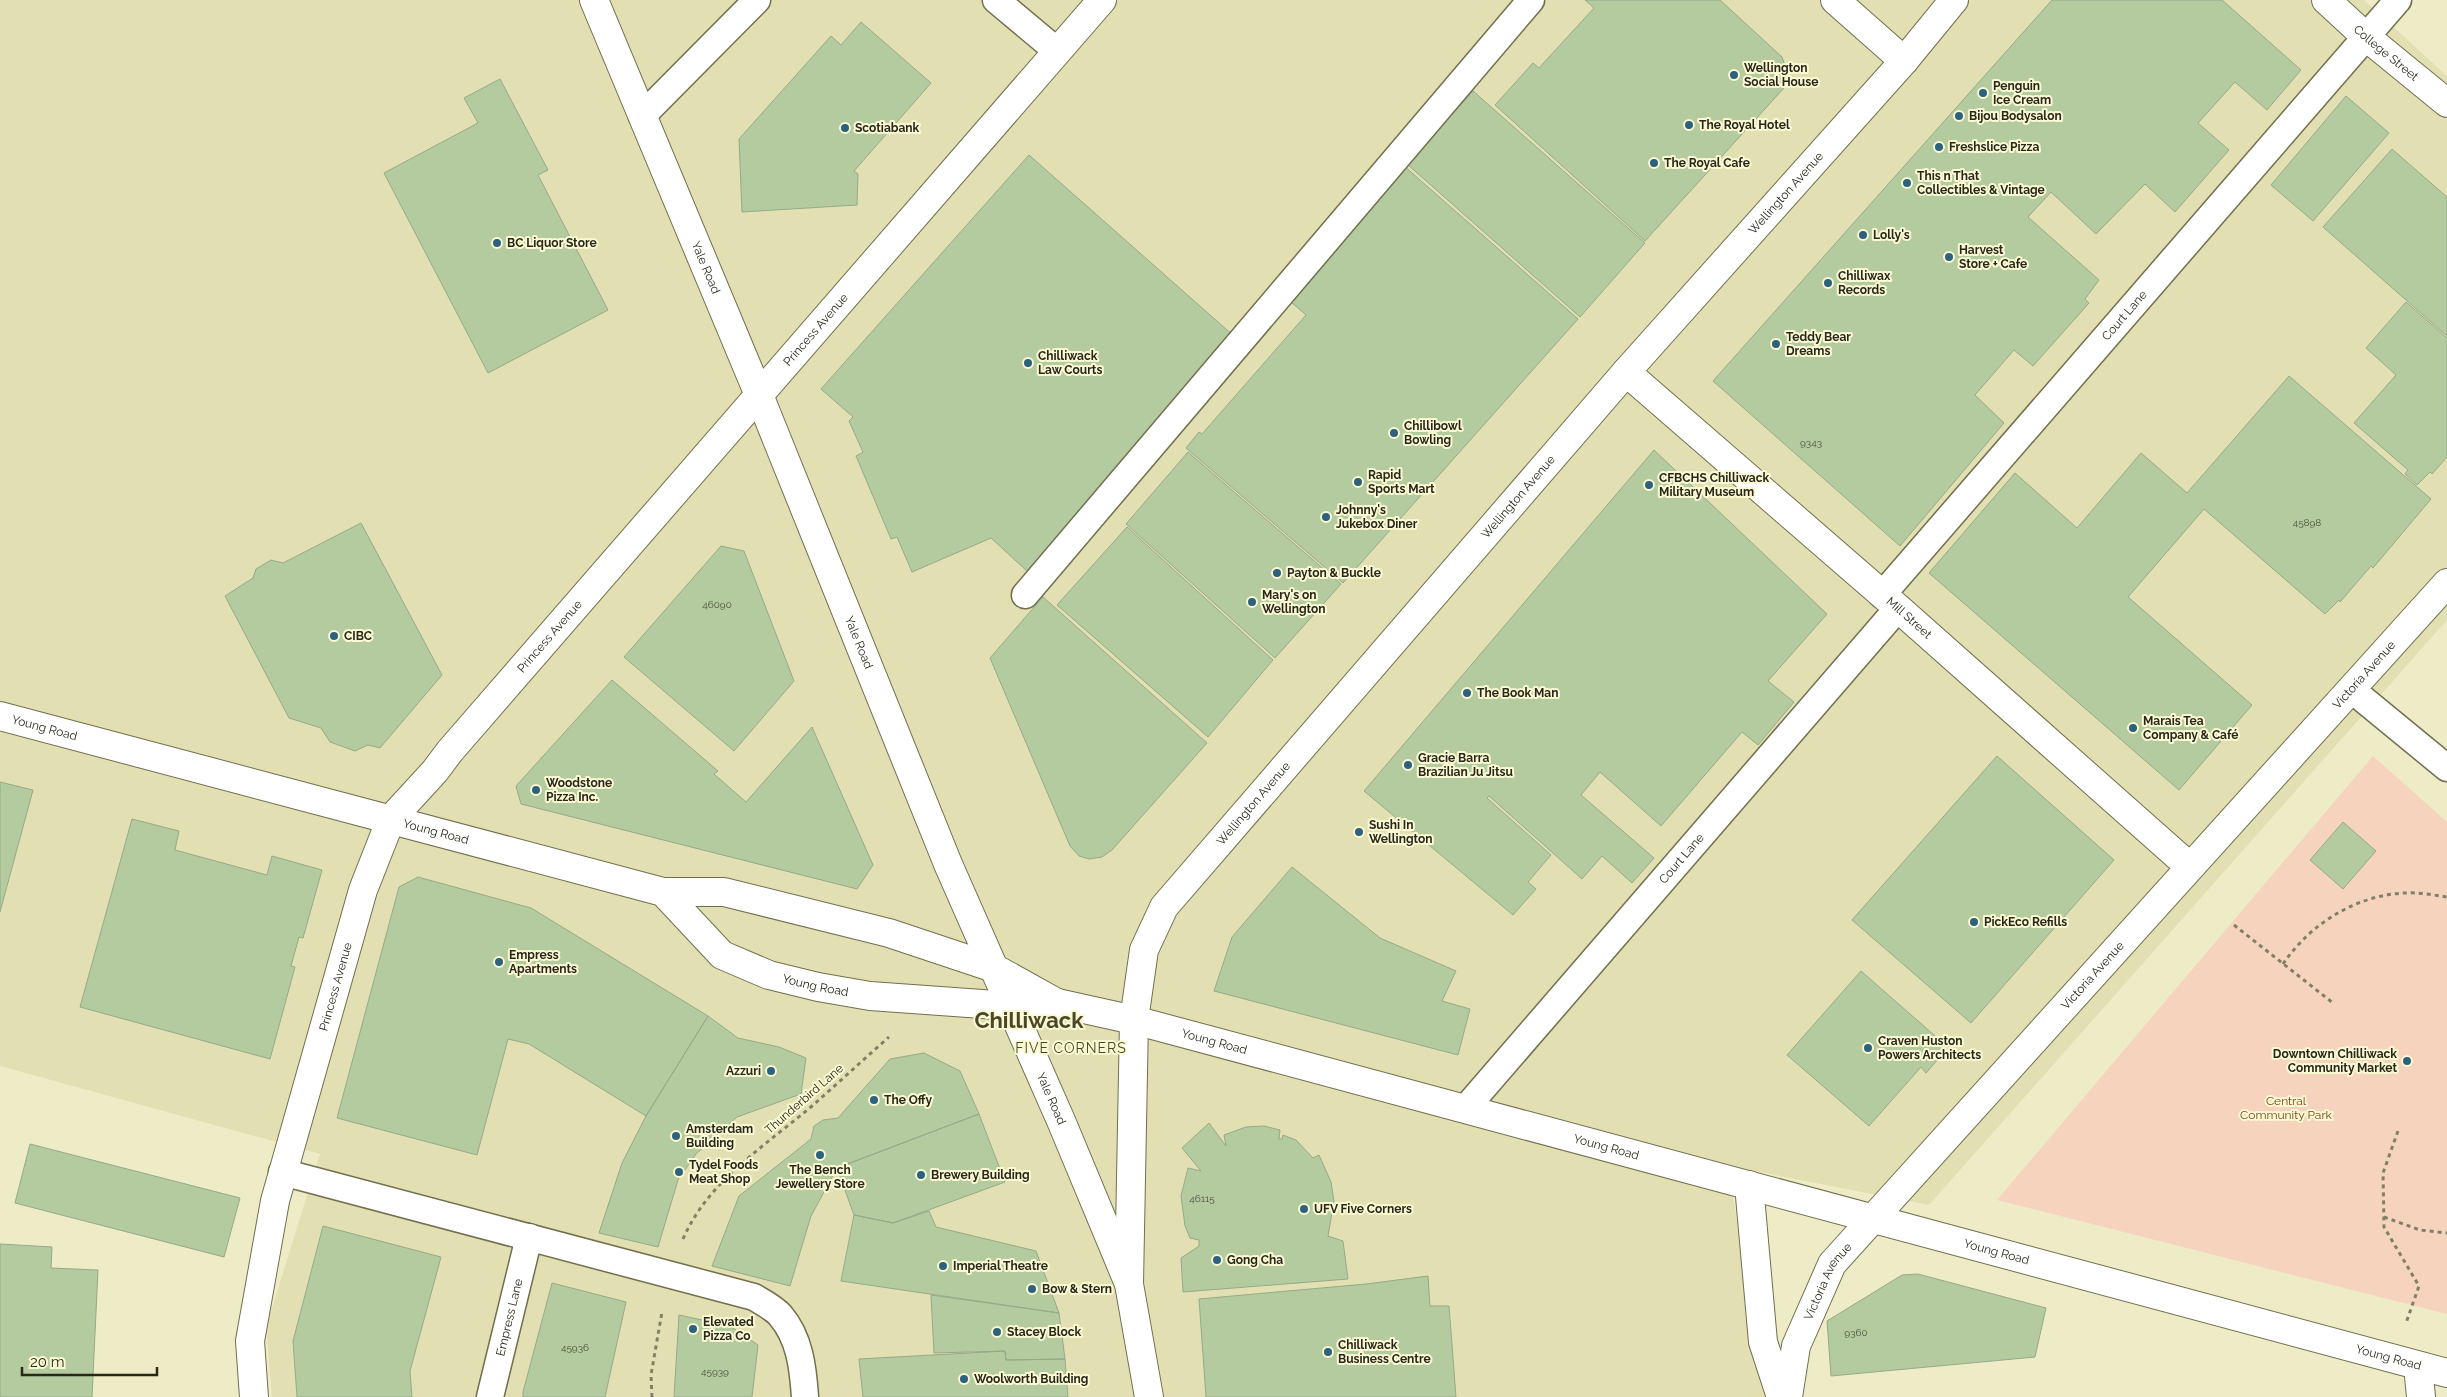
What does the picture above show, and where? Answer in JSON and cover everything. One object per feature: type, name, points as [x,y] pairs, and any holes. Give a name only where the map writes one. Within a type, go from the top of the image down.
[{"type":"street","name":"Yale Road","points":[[594,0],[759,395],[948,864],[1129,1284]]},
{"type":"street","name":"Princess Avenue","points":[[254,1397],[250,1341],[282,1172],[363,890],[391,819],[435,771],[450,751],[1102,0]]},
{"type":"street","points":[[1835,0],[1904,61]]},
{"type":"street","name":"Wellington Avenue","points":[[1134,1020],[1144,950],[1164,908],[1626,372],[1904,61],[1954,0]]},
{"type":"street","name":"College Street","points":[[2326,0],[2365,36],[2447,103]]},
{"type":"street","name":"Mill Street","points":[[1626,372],[2190,867]]},
{"type":"street","name":"Victoria Avenue","points":[[1788,1397],[1796,1346],[1832,1264],[2447,583]]},
{"type":"street","name":"Young Road","points":[[0,716],[662,892],[722,955],[769,974],[818,987],[870,996],[1010,1006],[1057,1003],[1134,1020],[1875,1218],[2447,1374]]},
{"type":"street","points":[[662,892],[724,892],[889,933],[994,968],[1057,1003]]},
{"type":"street","name":"Yale Road","points":[[1134,1020],[1129,1284],[1150,1397]]},
{"type":"street","points":[[1749,1185],[1764,1342],[1780,1397]]},
{"type":"street","points":[[2418,1366],[2421,1397]]},
{"type":"lane","points":[[642,116],[757,0]]},
{"type":"lane","points":[[996,0],[1057,51]]},
{"type":"lane","points":[[1025,595],[1531,0]]},
{"type":"lane","name":"Court Lane","points":[[1465,1109],[2365,36],[2398,0]]},
{"type":"lane","points":[[2352,690],[2447,768]]},
{"type":"lane","points":[[282,1172],[754,1297],[780,1314],[796,1340],[803,1368],[805,1397]]},
{"type":"lane","name":"Empress Lane","points":[[490,1397],[529,1237]]},
{"type":"path","points":[[2283,964],[2304,936],[2330,918],[2362,900],[2405,893],[2447,897]]},
{"type":"path","points":[[2234,925],[2333,1004]]},
{"type":"path","name":"Thunderbird Lane","points":[[652,1397],[651,1375],[668,1274],[691,1219],[730,1172],[812,1106],[891,1035]]},
{"type":"path","points":[[2398,1131],[2383,1173],[2384,1227],[2419,1286],[2406,1324]]},
{"type":"path","points":[[2384,1217],[2420,1230],[2447,1233]]},
{"type":"shaded area","points":[[0,0],[2364,0],[2447,76],[2447,620],[1929,1205],[1728,1166],[1765,1397],[272,1397],[266,1327],[320,1154],[0,1066]]},
{"type":"green space","name":"Central Community Park","points":[[2373,756],[2447,822],[2447,1314],[1997,1200]]},
{"type":"building","points":[[1585,0],[1720,0],[1782,57],[1787,71],[1784,88],[1645,241],[1495,105],[1533,63],[1539,68],[1594,8]]},
{"type":"building","name":"Harvest Store + Cafe","points":[[2052,0],[2222,0],[2301,70],[2267,110],[2235,82],[2198,123],[2229,150],[2175,212],[2145,184],[2096,234],[2051,192],[2028,217],[2099,280],[2085,299],[2089,303],[2033,366],[2014,350],[1975,395],[2004,423],[1900,546],[1713,381]]},
{"type":"building","points":[[861,22],[931,83],[854,171],[858,174],[857,205],[742,212],[739,139],[831,36],[841,45]]},
{"type":"building","name":"BC Liquor Store","points":[[500,79],[548,170],[538,175],[608,310],[488,373],[384,173],[478,123],[464,98]]},
{"type":"building","points":[[1473,91],[1645,243],[1580,317],[1407,164]]},
{"type":"building","points":[[2346,96],[2389,133],[2313,221],[2271,185]]},
{"type":"building","points":[[2392,149],[2447,197],[2447,336],[2323,227]]},
{"type":"building","name":"Chilliwack Law Courts","points":[[1029,155],[1235,337],[1028,572],[991,538],[912,572],[897,537],[891,539],[856,456],[863,452],[849,421],[853,417],[821,389]]},
{"type":"building","points":[[1403,165],[1578,319],[1343,583],[1186,448],[1199,432],[1202,434],[1306,315],[1291,302]]},
{"type":"building","points":[[2406,302],[2447,338],[2447,457],[2432,474],[2430,472],[2417,485],[2405,474],[2408,470],[2354,423],[2396,375],[2366,348]]},
{"type":"building","points":[[2289,376],[2431,499],[2373,568],[2371,566],[2340,602],[2339,600],[2325,614],[2204,509],[2128,597],[2252,705],[2179,790],[1929,573],[2015,473],[2077,528],[2141,453],[2187,493]]},
{"type":"building","points":[[1654,450],[1827,614],[1768,681],[1794,702],[1758,745],[1742,732],[1661,826],[1600,772],[1581,795],[1654,858],[1632,883],[1602,856],[1582,879],[1489,796],[1487,798],[1551,855],[1528,882],[1536,889],[1513,915],[1364,791]]},
{"type":"building","points":[[1188,452],[1341,584],[1275,658],[1126,524]]},
{"type":"building","name":"CIBC","points":[[361,523],[442,675],[380,748],[368,745],[355,751],[330,742],[321,728],[289,718],[225,596],[253,578],[256,569],[271,560],[283,563]]},
{"type":"building","points":[[1127,527],[1273,660],[1208,737],[1057,605]]},
{"type":"building","points":[[721,546],[744,551],[794,681],[734,751],[624,657]]},
{"type":"building","points":[[1043,597],[1207,743],[1112,850],[1102,857],[1089,859],[1079,856],[1070,846],[990,658]]},
{"type":"building","points":[[612,680],[718,771],[714,774],[746,802],[812,727],[873,865],[857,889],[521,804],[516,786]]},
{"type":"building","points":[[1997,756],[2114,860],[1971,1023],[1852,920]]},
{"type":"building","points":[[0,782],[33,790],[0,912]]},
{"type":"building","points":[[132,819],[179,831],[175,850],[267,875],[272,856],[322,870],[303,938],[299,937],[291,966],[295,967],[270,1059],[80,1007]]},
{"type":"building","points":[[2343,822],[2376,851],[2343,889],[2310,860]]},
{"type":"building","points":[[1292,867],[1380,938],[1456,971],[1442,1001],[1470,1009],[1458,1055],[1214,991],[1232,937]]},
{"type":"building","name":"Empress Apartments","points":[[418,877],[531,908],[708,1016],[646,1116],[529,1044],[508,1039],[477,1155],[337,1118],[399,887]]},
{"type":"building","name":"Craven Huston Powers Architects","points":[[1861,971],[1942,1042],[1940,1045],[1945,1051],[1926,1073],[1921,1067],[1869,1126],[1787,1055]]},
{"type":"building","name":"Amsterdam Building","points":[[708,1016],[738,1038],[779,1047],[806,1058],[801,1094],[737,1117],[696,1154],[678,1180],[658,1247],[599,1233],[622,1163],[646,1116]]},
{"type":"building","points":[[924,1053],[960,1071],[979,1114],[837,1168],[811,1216],[790,1286],[712,1266],[739,1196],[811,1139],[814,1126],[823,1120],[838,1118],[890,1059]]},
{"type":"building","name":"Brewery Building","points":[[979,1114],[1005,1182],[893,1223],[854,1215],[837,1168]]},
{"type":"building","points":[[1209,1123],[1226,1146],[1224,1135],[1246,1127],[1264,1126],[1280,1130],[1279,1139],[1282,1139],[1283,1135],[1296,1140],[1313,1158],[1319,1155],[1331,1182],[1334,1201],[1328,1236],[1343,1241],[1348,1279],[1183,1292],[1181,1258],[1199,1246],[1199,1240],[1190,1238],[1185,1226],[1181,1196],[1188,1168],[1201,1171],[1182,1148]]},
{"type":"building","points":[[30,1144],[240,1198],[224,1257],[15,1203]]},
{"type":"building","name":"Imperial Theatre","points":[[929,1211],[936,1227],[1036,1251],[1059,1313],[841,1281],[854,1215],[893,1223]]},
{"type":"building","points":[[323,1226],[441,1257],[410,1371],[412,1397],[297,1397],[293,1341]]},
{"type":"building","points":[[0,1244],[52,1247],[51,1268],[98,1270],[92,1397],[0,1397]]},
{"type":"building","points":[[1918,1274],[2046,1308],[2035,1357],[1831,1376],[1827,1321],[1902,1275]]},
{"type":"building","name":"Chilliwack Business Centre","points":[[1428,1276],[1430,1306],[1449,1306],[1456,1397],[1206,1397],[1199,1299],[1366,1284]]},
{"type":"building","points":[[552,1283],[626,1302],[605,1397],[523,1397]]},
{"type":"building","name":"Stacey Block","points":[[931,1295],[1059,1313],[1065,1359],[1006,1360],[1005,1351],[934,1353]]},
{"type":"building","points":[[679,1315],[730,1326],[758,1345],[752,1397],[674,1397]]},
{"type":"building","name":"Woolworth Building","points":[[1005,1351],[1006,1360],[1065,1359],[1068,1397],[863,1397],[859,1359]]},
{"type":"place","name":"Wellington Social House","points":[[1734,75]]},
{"type":"place","name":"Penguin Ice Cream","points":[[1983,93]]},
{"type":"place","name":"Bijou Bodysalon","points":[[1959,116]]},
{"type":"place","name":"The Royal Hotel","points":[[1689,125]]},
{"type":"place","name":"Scotiabank","points":[[845,128]]},
{"type":"place","name":"Freshslice Pizza","points":[[1939,147]]},
{"type":"place","name":"The Royal Cafe","points":[[1654,163]]},
{"type":"place","name":"This n That Collectibles & Vintage","points":[[1907,183]]},
{"type":"place","name":"Lolly's","points":[[1863,235]]},
{"type":"place","name":"BC Liquor Store","points":[[497,243]]},
{"type":"place","name":"Harvest Store + Cafe","points":[[1949,257]]},
{"type":"place","name":"Chilliwax Records","points":[[1828,283]]},
{"type":"place","name":"Teddy Bear Dreams","points":[[1776,344]]},
{"type":"place","name":"Chilliwack Law Courts","points":[[1028,363]]},
{"type":"place","name":"Chillibowl Bowling","points":[[1394,433]]},
{"type":"place","name":"Rapid Sports Mart","points":[[1358,482]]},
{"type":"place","name":"CFBCHS Chilliwack Military Museum","points":[[1649,485]]},
{"type":"place","name":"Johnny's Jukebox Diner","points":[[1326,517]]},
{"type":"place","name":"Payton & Buckle","points":[[1277,573]]},
{"type":"place","name":"Mary's on Wellington","points":[[1252,602]]},
{"type":"place","name":"CIBC","points":[[334,636]]},
{"type":"place","name":"The Book Man","points":[[1467,693]]},
{"type":"place","name":"Marais Tea Company & Café","points":[[2133,728]]},
{"type":"place","name":"Gracie Barra Brazilian Ju Jitsu","points":[[1408,765]]},
{"type":"place","name":"Woodstone Pizza Inc.","points":[[536,790]]},
{"type":"place","name":"Sushi In Wellington","points":[[1359,832]]},
{"type":"place","name":"PickEco Refills","points":[[1974,922]]},
{"type":"place","name":"Empress Apartments","points":[[499,962]]},
{"type":"place","name":"Craven Huston Powers Architects","points":[[1868,1048]]},
{"type":"place","name":"Downtown Chilliwack Community Market","points":[[2407,1061]]},
{"type":"place","name":"Azzuri","points":[[771,1071]]},
{"type":"place","name":"The Offy","points":[[874,1100]]},
{"type":"place","name":"Amsterdam Building","points":[[676,1136]]},
{"type":"place","name":"The Bench Jewellery Store","points":[[820,1155]]},
{"type":"place","name":"Tydel Foods Meat Shop","points":[[679,1172]]},
{"type":"place","name":"Brewery Building","points":[[921,1175]]},
{"type":"place","name":"UFV Five Corners","points":[[1304,1209]]},
{"type":"place","name":"Gong Cha","points":[[1217,1260]]},
{"type":"place","name":"Imperial Theatre","points":[[943,1266]]},
{"type":"place","name":"Bow & Stern","points":[[1032,1289]]},
{"type":"place","name":"Elevated Pizza Co","points":[[693,1329]]},
{"type":"place","name":"Stacey Block","points":[[997,1332]]},
{"type":"place","name":"Chilliwack Business Centre","points":[[1328,1352]]},
{"type":"place","name":"Woolworth Building","points":[[964,1379]]},
{"type":"district","name":"Chilliwack","points":[[1029,1020]]},
{"type":"district","name":"FIVE CORNERS","points":[[1071,1048]]}]
